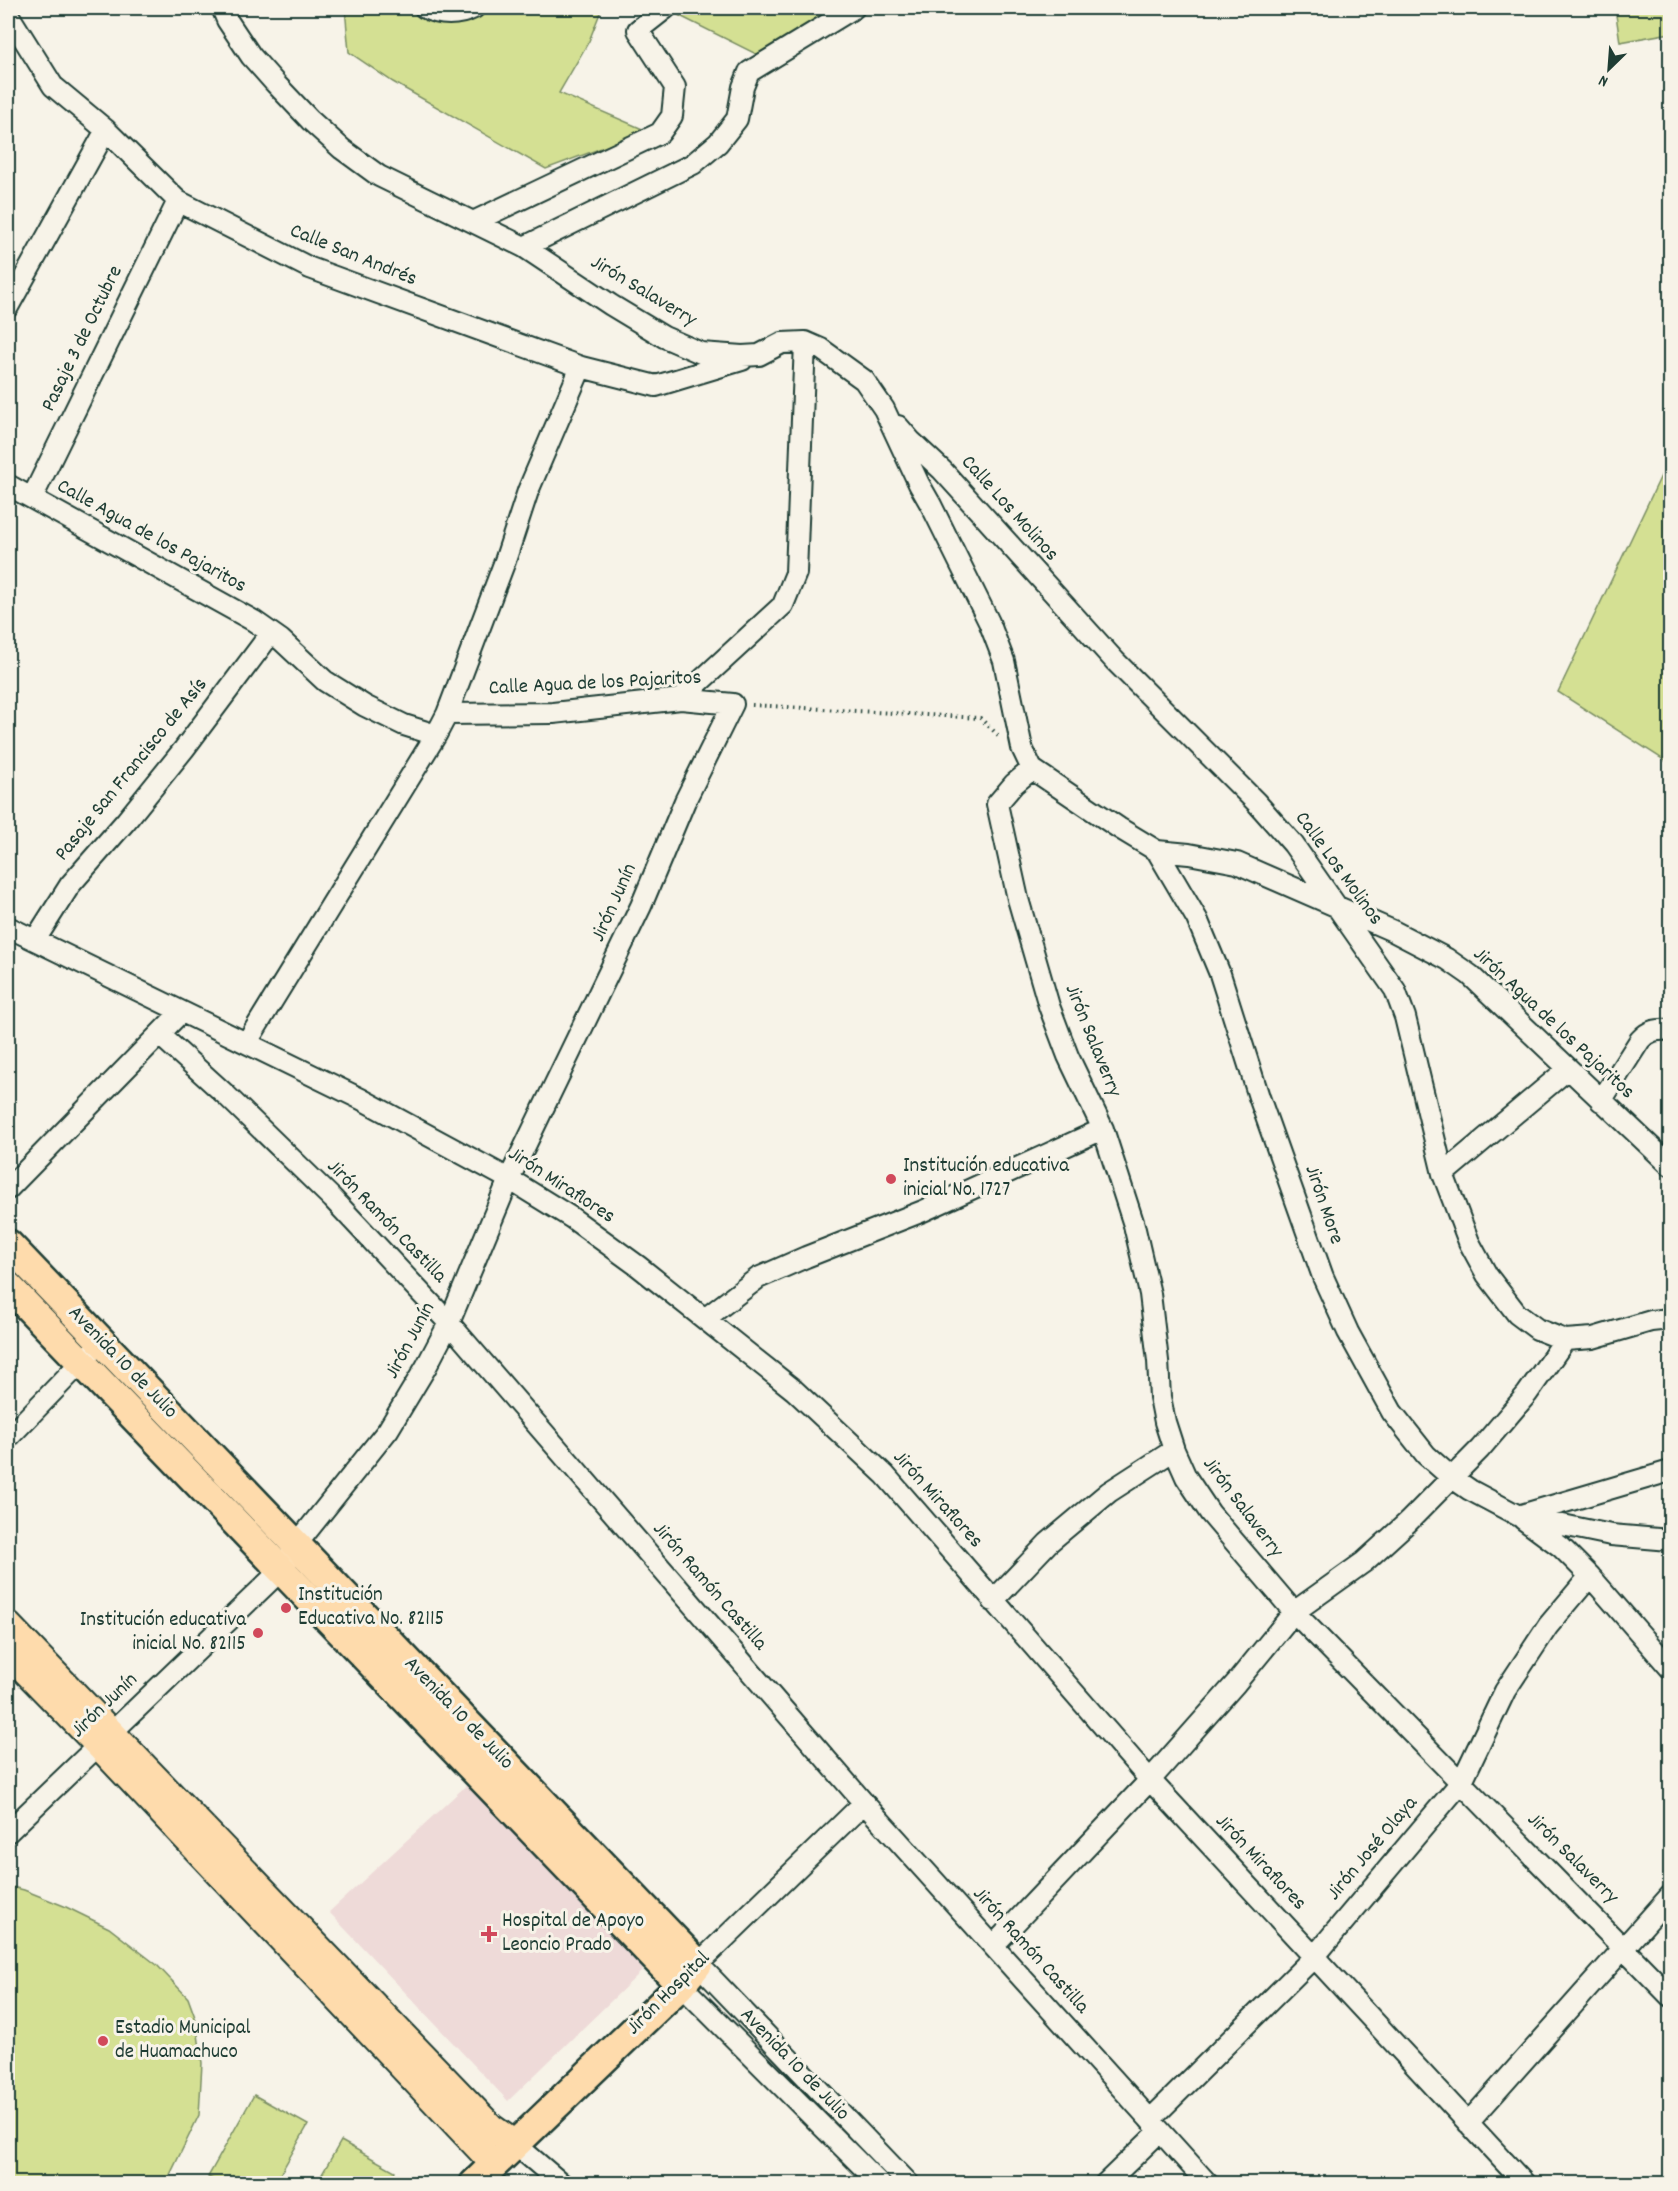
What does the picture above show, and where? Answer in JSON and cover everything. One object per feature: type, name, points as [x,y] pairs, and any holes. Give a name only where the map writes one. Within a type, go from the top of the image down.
[{"type":"highway","name":"Avenida 10 de Julio","points":[[8,1244],[92,1352],[281,1570],[689,1974]]},
{"type":"highway","name":"Avenida 10 de Julio","points":[[8,1286],[92,1352],[296,1545],[689,1974]]},
{"type":"highway","name":"Jirón Hospital","points":[[474,2184],[689,1974]]},
{"type":"main road","points":[[8,1625],[105,1739],[494,2164]]},
{"type":"main road","points":[[8,1653],[105,1739],[491,2127],[515,2144]]},
{"type":"street","name":"Jirón Salaverry","points":[[222,8],[227,20],[251,56],[310,120],[342,149],[379,176],[524,247],[664,337],[701,353],[759,355],[782,343],[806,342]]},
{"type":"street","points":[[425,8],[433,12],[449,14],[474,8]]},
{"type":"street","points":[[473,222],[660,133],[672,116],[675,87],[638,30],[666,8]]},
{"type":"street","points":[[524,247],[693,164],[718,143],[737,119],[743,87],[749,72],[854,8]]},
{"type":"street","name":"Calle San Andrés","points":[[8,14],[53,86],[106,130],[178,201],[310,268],[581,367],[656,386],[759,355]]},
{"type":"street","points":[[8,307],[106,130]]},
{"type":"street","name":"Pasaje 3 de Octubre","points":[[32,498],[178,201]]},
{"type":"street","points":[[681,699],[783,605],[796,573],[806,342],[821,349],[864,380],[884,409],[989,622],[1004,661],[1022,748],[1032,768]]},
{"type":"street","points":[[247,1042],[447,714],[505,561],[528,491],[581,367]]},
{"type":"street","name":"Calle Los Molinos","points":[[884,409],[1115,661],[1256,802],[1293,844],[1395,990],[1405,1017],[1443,1174],[1469,1242],[1487,1275],[1517,1314],[1537,1329],[1565,1340],[1593,1338],[1651,1321],[1671,1319]]},
{"type":"street","name":"Calle Agua de los Pajaritos","points":[[8,485],[271,633],[325,681],[365,706],[404,725],[436,735]]},
{"type":"street","name":"Pasaje San Francisco de Asís","points":[[35,940],[70,885],[141,803],[271,633]]},
{"type":"street","name":"Calle Agua de los Pajaritos","points":[[447,714],[553,713],[681,699],[733,704]]},
{"type":"street","name":"Jirón Junín","points":[[8,1832],[281,1570],[296,1545],[388,1430],[426,1367],[449,1323],[509,1179],[641,906],[685,801],[733,704]]},
{"type":"street","name":"Jirón Salaverry","points":[[1032,768],[997,804],[1018,899],[1049,1006],[1068,1056],[1103,1128],[1134,1225],[1150,1294],[1160,1397],[1174,1450],[1186,1477],[1210,1513],[1294,1612],[1671,1996]]},
{"type":"street","name":"Jirón More","points":[[1032,768],[1119,828],[1157,851],[1197,919],[1220,974],[1259,1097],[1323,1277],[1348,1332],[1392,1412],[1426,1455],[1470,1490],[1519,1516],[1611,1535],[1671,1540]]},
{"type":"street","name":"Jirón Agua de los Pajaritos","points":[[1157,851],[1189,854],[1237,864],[1393,932],[1447,960],[1470,975],[1671,1165]]},
{"type":"street","points":[[8,927],[181,1012],[8,1189]]},
{"type":"street","name":"Jirón Miraflores","points":[[181,1012],[362,1099],[509,1179],[572,1218],[706,1318],[794,1390],[885,1475],[1150,1779],[1525,2184]]},
{"type":"street","points":[[1601,1101],[1640,1040],[1656,1029],[1671,1030]]},
{"type":"street","name":"Jirón Ramón Castilla","points":[[160,1035],[226,1095],[333,1199],[449,1323],[864,1803],[1208,2184]]},
{"type":"street","points":[[1443,1174],[1568,1069]]},
{"type":"street","points":[[706,1318],[758,1278],[923,1211],[1103,1128]]},
{"type":"street","points":[[993,1946],[1150,1779],[1236,1683],[1294,1612],[1364,1562],[1408,1522],[1480,1449],[1527,1394],[1565,1340]]},
{"type":"street","points":[[8,1438],[92,1352]]},
{"type":"street","points":[[993,1601],[1048,1543],[1108,1492],[1174,1450]]},
{"type":"street","points":[[1519,1516],[1671,1471]]},
{"type":"street","points":[[1519,1516],[1561,1547],[1590,1576],[1671,1668]]},
{"type":"street","name":"Jirón José Olaya","points":[[1106,2184],[1155,2126],[1314,1957],[1461,1781],[1505,1691],[1548,1626],[1590,1576]]},
{"type":"street","name":"Jirón Hospital","points":[[689,1974],[864,1803]]},
{"type":"street","points":[[1468,2123],[1671,1896]]},
{"type":"street","name":"Avenida 10 de Julio","points":[[689,1974],[837,2108],[909,2184]]},
{"type":"street","name":"Avenida 10 de Julio","points":[[689,1974],[821,2124],[880,2184]]},
{"type":"street","points":[[821,2124],[837,2108]]},
{"type":"street","points":[[515,2144],[562,2184]]},
{"type":"street","points":[[856,2159],[871,2144]]},
{"type":"path","points":[[733,704],[980,718],[997,732],[1000,739]]},
{"type":"shaded area","name":"Hospital de Apoyo Leoncio Prado","points":[[471,1781],[649,1955],[644,1969],[508,2101],[329,1912]]},
{"type":"green space","points":[[345,8],[381,8],[389,11],[392,8],[602,8],[589,41],[559,93],[647,131],[546,169],[393,82],[349,52]]},
{"type":"green space","points":[[664,8],[837,8],[842,12],[758,55]]},
{"type":"green space","points":[[1615,8],[1670,8],[1670,33],[1620,42]]},
{"type":"green space","points":[[1670,457],[1670,764],[1558,692]]},
{"type":"green space","name":"Estadio Municipal de Huamachuco","points":[[8,1886],[64,1906],[109,1928],[157,1965],[188,1998],[196,2020],[202,2063],[199,2115],[166,2183],[8,2183]]},
{"type":"green space","points":[[254,2095],[308,2125],[275,2183],[221,2183],[208,2177]]},
{"type":"green space","points":[[341,2141],[395,2171],[388,2183],[317,2183]]},
{"type":"place","name":"Institución educativa inicial No. 1727","points":[[891,1179]]},
{"type":"place","name":"Institución Educativa No. 82115","points":[[286,1608]]},
{"type":"place","name":"Institución educativa inicial No. 82115","points":[[258,1633]]},
{"type":"place","name":"Hospital de Apoyo Leoncio Prado","points":[[489,1934]]},
{"type":"place","name":"Estadio Municipal de Huamachuco","points":[[103,2041]]}]
